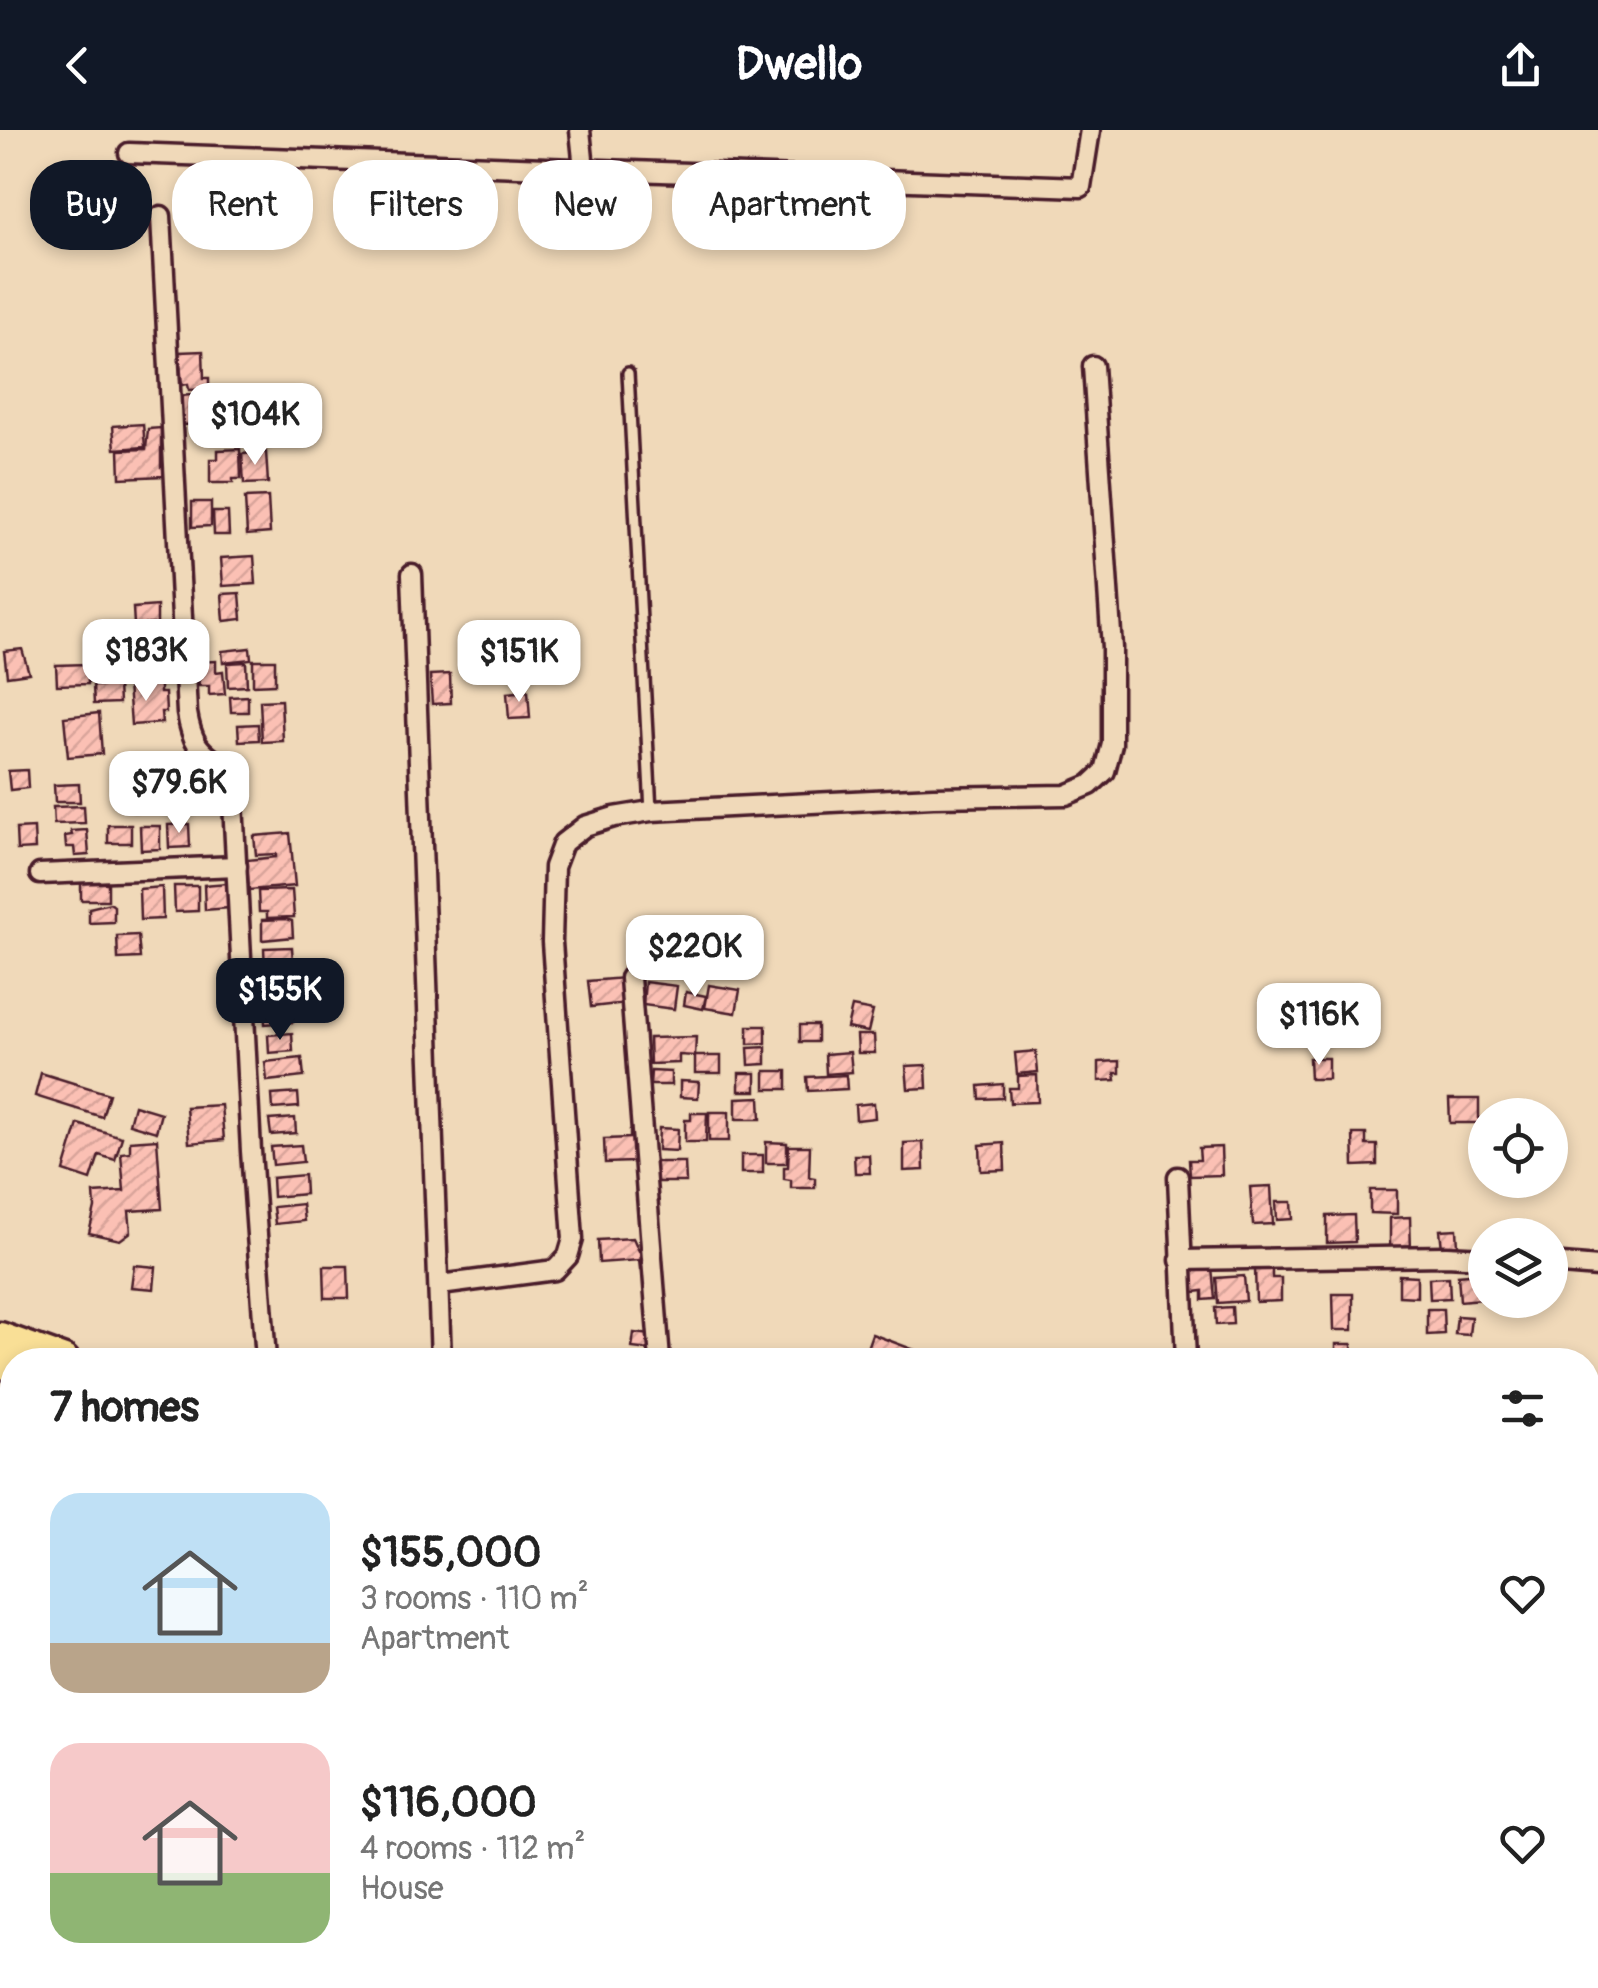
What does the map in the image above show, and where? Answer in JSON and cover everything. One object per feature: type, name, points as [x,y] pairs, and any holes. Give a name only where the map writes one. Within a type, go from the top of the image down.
[{"type":"highway","points":[[0,1336],[32,1348]]},
{"type":"street","points":[[580,130],[583,160]]},
{"type":"street","points":[[652,171],[1082,187],[1090,130]]},
{"type":"street","points":[[129,153],[518,167]]},
{"type":"street","points":[[161,216],[187,713],[197,748],[224,769],[232,783],[265,1348]]},
{"type":"street","points":[[440,1285],[554,1270],[568,1256],[574,1239],[552,942],[554,867],[563,843],[584,826],[651,810],[1066,795],[1090,785],[1105,772],[1112,744],[1112,648],[1093,366]]},
{"type":"street","points":[[412,574],[441,1348]]},
{"type":"street","points":[[40,874],[236,866]]},
{"type":"street","points":[[630,978],[659,1348]]},
{"type":"street","points":[[1178,1177],[1185,1348]]},
{"type":"street","points":[[1180,1260],[1468,1257]]},
{"type":"street","points":[[1568,1264],[1598,1267]]},
{"type":"lane","points":[[628,373],[651,810]]},
{"type":"building","points":[[203,351],[204,378],[209,378],[209,389],[189,390],[188,384],[182,385],[179,352]]},
{"type":"building","points":[[206,394],[207,424],[181,425],[179,396]]},
{"type":"building","points":[[236,398],[237,423],[212,425],[211,399]]},
{"type":"building","points":[[143,424],[145,447],[115,449],[113,426]]},
{"type":"building","points":[[161,428],[164,476],[120,478],[119,450],[146,449],[148,429]]},
{"type":"building","points":[[240,449],[241,479],[210,483],[210,459],[218,459],[218,450]]},
{"type":"building","points":[[266,452],[268,483],[244,484],[242,454]]},
{"type":"building","points":[[268,497],[270,533],[247,535],[245,498]]},
{"type":"building","points":[[192,502],[211,502],[211,526],[192,527]]},
{"type":"building","points":[[213,512],[228,512],[229,535],[214,535]]},
{"type":"building","points":[[254,556],[256,584],[223,586],[221,558]]},
{"type":"building","points":[[240,593],[242,619],[224,621],[222,594]]},
{"type":"building","points":[[157,606],[157,624],[134,625],[133,608]]},
{"type":"building","points":[[163,632],[165,654],[130,657],[128,634]]},
{"type":"building","points":[[250,648],[251,659],[223,662],[222,651]]},
{"type":"building","points":[[22,649],[29,673],[7,676],[4,651]]},
{"type":"building","points":[[165,657],[166,678],[130,680],[129,658]]},
{"type":"building","points":[[253,660],[275,660],[275,684],[253,685]]},
{"type":"building","points":[[216,661],[216,672],[223,671],[225,694],[209,695],[209,686],[199,686],[197,662]]},
{"type":"building","points":[[246,662],[247,686],[228,687],[227,663]]},
{"type":"building","points":[[87,664],[88,684],[57,685],[56,665]]},
{"type":"building","points":[[450,674],[451,703],[432,704],[430,675]]},
{"type":"building","points":[[160,683],[166,712],[161,712],[162,723],[131,725],[128,684]]},
{"type":"building","points":[[118,685],[119,703],[94,704],[93,686]]},
{"type":"building","points":[[528,691],[530,718],[509,719],[507,693]]},
{"type":"building","points":[[248,696],[248,712],[231,712],[230,697]]},
{"type":"building","points":[[281,700],[283,741],[262,742],[260,701]]},
{"type":"building","points":[[99,713],[102,754],[68,757],[64,717]]},
{"type":"building","points":[[258,724],[259,740],[239,741],[238,725]]},
{"type":"building","points":[[27,770],[28,788],[10,790],[8,771]]},
{"type":"building","points":[[156,782],[157,811],[134,812],[133,787]]},
{"type":"building","points":[[188,782],[190,811],[164,812],[162,783]]},
{"type":"building","points":[[79,784],[80,802],[55,802],[54,785]]},
{"type":"building","points":[[84,806],[85,823],[54,824],[53,807]]},
{"type":"building","points":[[189,824],[190,847],[169,848],[168,825]]},
{"type":"building","points":[[108,825],[131,825],[131,843],[108,843]]},
{"type":"building","points":[[140,826],[160,826],[160,849],[141,850]]},
{"type":"building","points":[[34,828],[35,849],[17,850],[16,829]]},
{"type":"building","points":[[87,830],[89,855],[75,856],[74,847],[66,847],[65,836],[72,835],[71,831]]},
{"type":"building","points":[[290,833],[295,886],[249,890],[247,860],[276,857],[256,855],[254,836]]},
{"type":"building","points":[[81,883],[108,883],[108,900],[81,900]]},
{"type":"building","points":[[227,883],[229,908],[205,910],[204,885]]},
{"type":"building","points":[[174,886],[198,886],[198,911],[175,912]]},
{"type":"building","points":[[162,887],[163,919],[140,920],[139,889]]},
{"type":"building","points":[[292,890],[294,917],[267,918],[267,912],[259,912],[258,891]]},
{"type":"building","points":[[110,903],[114,906],[114,922],[89,923],[89,908]]},
{"type":"building","points":[[262,920],[292,921],[293,937],[262,940]]},
{"type":"building","points":[[138,935],[140,958],[118,959],[117,936]]},
{"type":"building","points":[[292,947],[293,963],[286,964],[286,968],[265,969],[264,948]]},
{"type":"building","points":[[291,975],[293,997],[265,1000],[263,977]]},
{"type":"building","points":[[624,978],[627,1003],[591,1007],[588,981]]},
{"type":"building","points":[[645,982],[677,986],[674,1009],[643,1005]]},
{"type":"building","points":[[709,985],[740,990],[736,1013],[705,1008]]},
{"type":"building","points":[[686,992],[706,996],[703,1009],[684,1005]]},
{"type":"building","points":[[291,1003],[293,1022],[265,1024],[264,1004]]},
{"type":"building","points":[[852,1007],[873,1011],[868,1032],[847,1028]]},
{"type":"building","points":[[800,1025],[817,1025],[817,1042],[800,1042]]},
{"type":"building","points":[[748,1026],[766,1026],[766,1043],[748,1044]]},
{"type":"building","points":[[292,1033],[293,1051],[269,1053],[268,1035]]},
{"type":"building","points":[[857,1035],[874,1035],[875,1053],[858,1053]]},
{"type":"building","points":[[696,1037],[695,1056],[679,1055],[679,1063],[650,1064],[649,1038]]},
{"type":"building","points":[[766,1047],[766,1064],[749,1065],[748,1048]]},
{"type":"building","points":[[1036,1051],[1038,1072],[1017,1074],[1015,1053]]},
{"type":"building","points":[[850,1052],[852,1072],[826,1074],[825,1054]]},
{"type":"building","points":[[695,1056],[721,1056],[721,1073],[695,1073]]},
{"type":"building","points":[[302,1058],[304,1077],[267,1081],[265,1062]]},
{"type":"building","points":[[1309,1058],[1328,1058],[1328,1079],[1310,1079]]},
{"type":"building","points":[[1120,1061],[1116,1080],[1099,1081],[1099,1062]]},
{"type":"building","points":[[926,1065],[927,1088],[908,1089],[906,1066]]},
{"type":"building","points":[[651,1071],[671,1072],[671,1085],[650,1085]]},
{"type":"building","points":[[765,1071],[787,1071],[787,1089],[765,1089]]},
{"type":"building","points":[[41,1073],[109,1094],[102,1117],[35,1096]]},
{"type":"building","points":[[739,1073],[756,1073],[756,1091],[739,1091]]},
{"type":"building","points":[[846,1075],[847,1089],[808,1091],[807,1077]]},
{"type":"building","points":[[1037,1075],[1038,1102],[1010,1103],[1009,1088],[1018,1088],[1018,1076]]},
{"type":"building","points":[[680,1081],[699,1082],[698,1098],[680,1097]]},
{"type":"building","points":[[1003,1084],[1003,1098],[980,1099],[979,1086]]},
{"type":"building","points":[[298,1093],[299,1107],[273,1109],[272,1095]]},
{"type":"building","points":[[760,1097],[761,1119],[736,1119],[736,1098]]},
{"type":"building","points":[[1449,1099],[1468,1099],[1468,1123],[1450,1123]]},
{"type":"building","points":[[874,1103],[875,1118],[856,1120],[855,1105]]},
{"type":"building","points":[[134,1105],[161,1113],[156,1132],[129,1124]]},
{"type":"building","points":[[221,1105],[224,1140],[189,1143],[186,1107]]},
{"type":"building","points":[[709,1112],[729,1112],[729,1141],[709,1141]]},
{"type":"building","points":[[691,1113],[707,1113],[706,1142],[685,1142],[685,1120],[691,1120]]},
{"type":"building","points":[[295,1118],[296,1133],[271,1135],[269,1120]]},
{"type":"building","points":[[78,1124],[122,1137],[115,1160],[99,1155],[91,1180],[64,1171]]},
{"type":"building","points":[[659,1128],[678,1129],[677,1151],[658,1150]]},
{"type":"building","points":[[639,1130],[639,1142],[632,1142],[633,1162],[605,1163],[604,1139],[630,1138],[630,1131]]},
{"type":"building","points":[[1353,1134],[1366,1134],[1366,1145],[1377,1145],[1377,1165],[1354,1166]]},
{"type":"building","points":[[157,1139],[162,1209],[129,1211],[131,1232],[120,1240],[89,1233],[94,1193],[124,1191],[121,1153],[130,1152],[130,1141]]},
{"type":"building","points":[[766,1142],[787,1143],[787,1163],[766,1163]]},
{"type":"building","points":[[923,1142],[924,1170],[904,1171],[904,1143]]},
{"type":"building","points":[[1004,1143],[1005,1170],[981,1171],[980,1145]]},
{"type":"building","points":[[301,1145],[303,1162],[273,1165],[271,1147]]},
{"type":"building","points":[[789,1146],[810,1146],[809,1177],[815,1178],[815,1188],[791,1188],[791,1180],[784,1179]]},
{"type":"building","points":[[1221,1147],[1222,1175],[1190,1176],[1189,1160],[1200,1160],[1199,1148]]},
{"type":"building","points":[[741,1155],[763,1155],[763,1173],[741,1173]]},
{"type":"building","points":[[854,1155],[869,1155],[870,1173],[855,1173]]},
{"type":"building","points":[[655,1162],[685,1162],[686,1182],[655,1182]]},
{"type":"building","points":[[304,1175],[305,1194],[273,1197],[272,1178]]},
{"type":"building","points":[[1271,1186],[1273,1224],[1253,1225],[1250,1187]]},
{"type":"building","points":[[1370,1190],[1397,1190],[1397,1214],[1370,1213]]},
{"type":"building","points":[[1276,1202],[1292,1202],[1293,1219],[1277,1220]]},
{"type":"building","points":[[302,1204],[304,1221],[275,1224],[273,1207]]},
{"type":"building","points":[[1354,1215],[1355,1242],[1327,1243],[1327,1216]]},
{"type":"building","points":[[1410,1217],[1411,1250],[1390,1250],[1390,1218]]},
{"type":"building","points":[[1457,1229],[1458,1246],[1442,1248],[1440,1230]]},
{"type":"building","points":[[633,1238],[639,1251],[649,1251],[650,1268],[640,1269],[639,1260],[599,1263],[598,1240]]},
{"type":"building","points":[[134,1265],[156,1267],[154,1289],[131,1287]]},
{"type":"building","points":[[324,1266],[348,1266],[349,1298],[325,1298]]},
{"type":"building","points":[[1212,1267],[1215,1299],[1203,1300],[1203,1291],[1194,1292],[1192,1269]]},
{"type":"building","points":[[1255,1268],[1272,1268],[1272,1278],[1281,1278],[1281,1301],[1256,1302]]},
{"type":"building","points":[[1468,1274],[1468,1300],[1460,1301],[1458,1275]]},
{"type":"building","points":[[1399,1275],[1417,1276],[1417,1297],[1399,1296]]},
{"type":"building","points":[[1244,1276],[1246,1301],[1218,1303],[1216,1278]]},
{"type":"building","points":[[1449,1277],[1450,1298],[1430,1299],[1429,1278]]},
{"type":"building","points":[[1333,1294],[1353,1294],[1353,1330],[1334,1330]]},
{"type":"building","points":[[1232,1307],[1233,1324],[1216,1325],[1215,1308]]},
{"type":"building","points":[[1427,1309],[1443,1309],[1444,1334],[1427,1335]]},
{"type":"building","points":[[1457,1316],[1471,1318],[1469,1335],[1455,1334]]},
{"type":"building","points":[[634,1333],[652,1335],[650,1348],[632,1348]]},
{"type":"building","points":[[872,1334],[909,1348],[867,1348]]},
{"type":"building","points":[[1336,1344],[1352,1344],[1352,1348],[1336,1348]]}]
